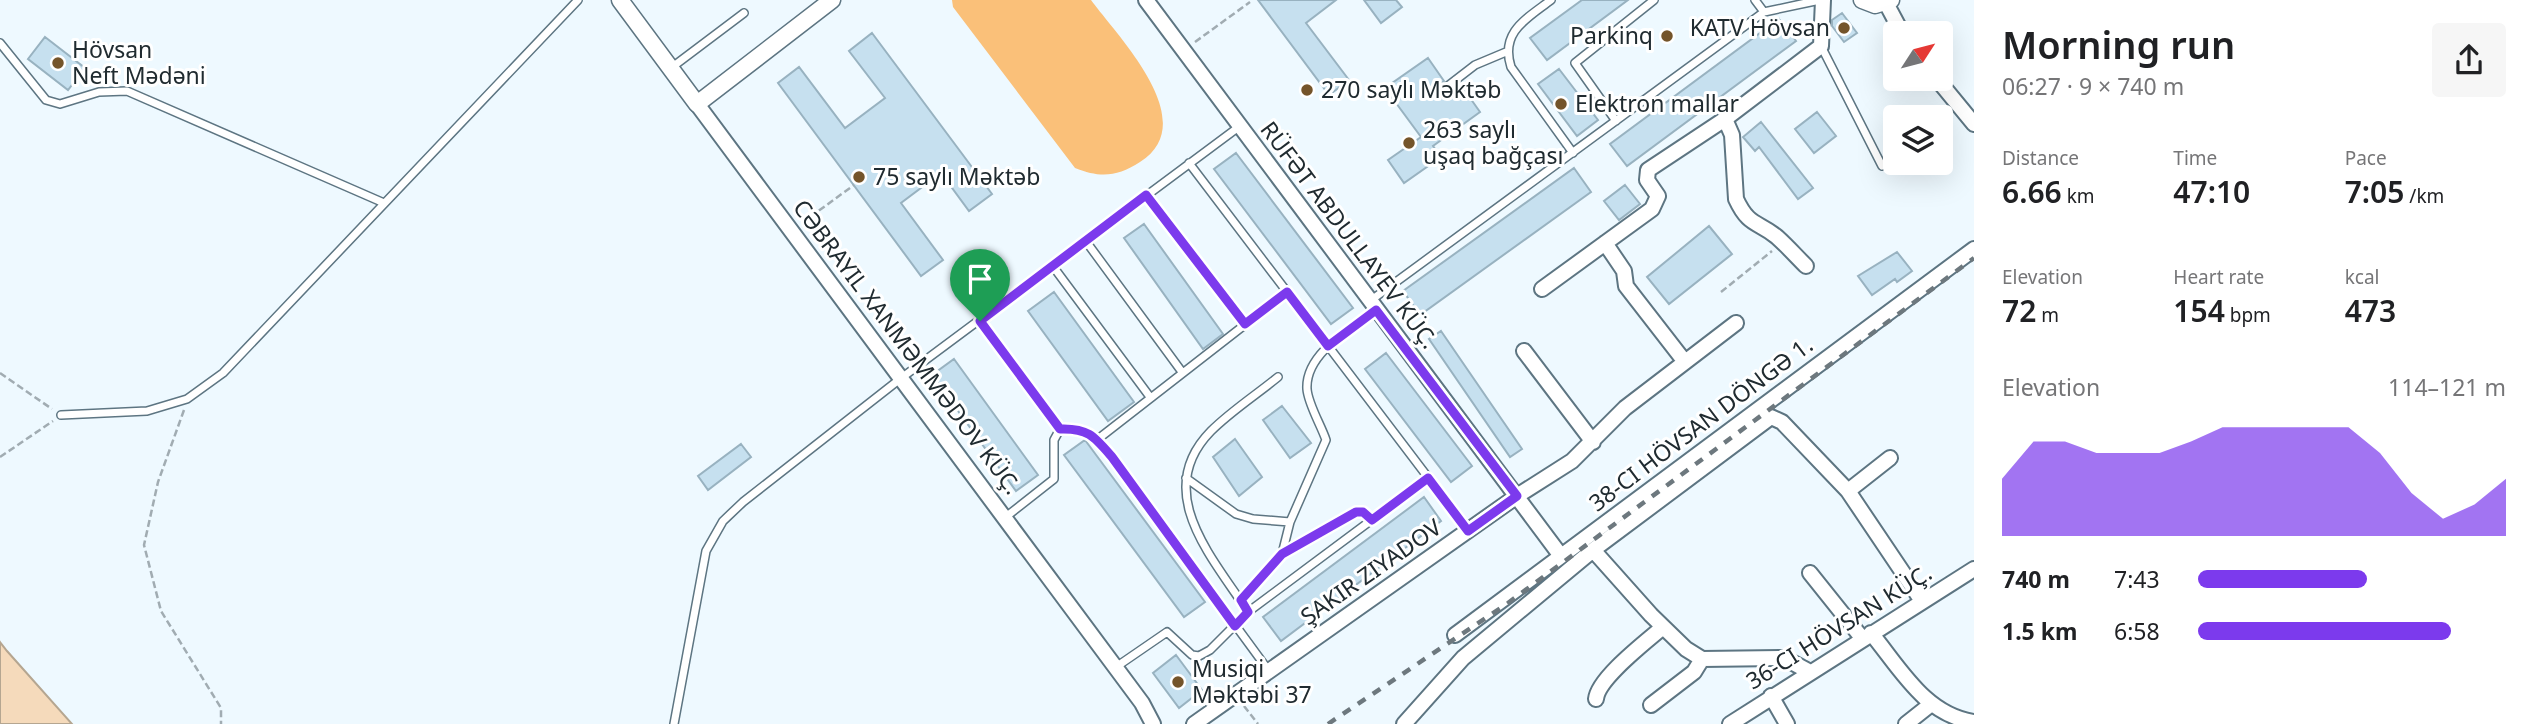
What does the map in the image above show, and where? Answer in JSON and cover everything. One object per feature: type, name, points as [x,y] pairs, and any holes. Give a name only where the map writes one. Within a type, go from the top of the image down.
[{"type":"street","points":[[620,0],[900,379],[1007,516],[1116,667],[1153,724]]},
{"type":"street","points":[[697,104],[832,0]]},
{"type":"street","name":"RÜFƏT ABDULLAYEV KÜÇ.","points":[[1146,0],[1561,556]]},
{"type":"street","points":[[1542,289],[1657,202],[1658,196],[1647,180],[1648,170],[1725,119],[1821,46],[1821,0]]},
{"type":"street","points":[[1863,1],[1875,5],[1889,2],[1897,21]]},
{"type":"street","points":[[1947,91],[1974,124]]},
{"type":"street","points":[[1725,119],[1732,135],[1736,199],[1752,223],[1782,242],[1806,266]]},
{"type":"street","points":[[1605,243],[1624,271],[1626,286],[1685,362]]},
{"type":"street","name":"38-CI HÖVSAN DÖNGƏ 1.","points":[[1455,635],[1974,249]]},
{"type":"street","name":"ŞAKIR ZIYADOV","points":[[1194,724],[1517,496],[1572,461],[1625,408],[1736,323]]},
{"type":"street","points":[[1524,351],[1593,442]]},
{"type":"street","points":[[1404,724],[1463,658],[1593,550],[1771,417],[1782,422],[1848,491],[1922,601]]},
{"type":"street","points":[[1848,491],[1890,458]]},
{"type":"street","points":[[1593,550],[1663,626],[1686,649],[1702,659],[1784,658],[1810,672]]},
{"type":"street","points":[[1730,724],[1974,569]]},
{"type":"street","points":[[1810,573],[1930,705],[1950,716],[1974,722]]},
{"type":"street","points":[[1596,699],[1597,692],[1616,670],[1663,626]]},
{"type":"street","points":[[1651,705],[1694,672],[1702,659]]},
{"type":"street","points":[[1771,696],[1787,724]]},
{"type":"street","points":[[1906,724],[1930,705]]},
{"type":"lane","points":[[61,415],[147,411],[187,399],[223,373],[578,0]]},
{"type":"lane","points":[[1551,0],[1540,3],[1518,27],[1509,40],[1506,52],[1511,67],[1573,153]]},
{"type":"lane","points":[[1616,121],[1575,63],[1654,0]]},
{"type":"lane","points":[[1755,0],[1764,12]]},
{"type":"lane","points":[[1282,554],[1290,522],[1326,440],[1307,389],[1312,368],[1328,346],[1373,305],[1764,12],[1821,0]]},
{"type":"lane","points":[[670,68],[744,13]]},
{"type":"lane","points":[[0,43],[46,100],[60,104],[99,92],[127,91],[384,204]]},
{"type":"lane","points":[[1821,46],[1882,166]]},
{"type":"lane","points":[[1440,92],[1475,65],[1506,52]]},
{"type":"lane","points":[[674,724],[706,551],[723,521],[743,502],[900,379],[1240,125]]},
{"type":"lane","points":[[1189,163],[1468,531]]},
{"type":"lane","points":[[1146,195],[1245,324]]},
{"type":"lane","points":[[1085,240],[1182,372]]},
{"type":"lane","points":[[1052,265],[1150,397]]},
{"type":"lane","points":[[1098,439],[1287,292]]},
{"type":"lane","points":[[980,321],[1060,429]]},
{"type":"lane","points":[[1248,612],[1196,535],[1187,503],[1186,478],[1197,449],[1212,431],[1278,377]]},
{"type":"lane","points":[[1060,429],[1081,428],[1098,439],[1269,671]]},
{"type":"lane","points":[[1007,516],[1054,479],[1054,440],[1060,429]]},
{"type":"lane","points":[[1186,478],[1236,514],[1254,519],[1290,522]]},
{"type":"lane","points":[[1116,667],[1167,632],[1174,635],[1192,655],[1199,656],[1210,650],[1248,612],[1428,478]]},
{"type":"lane","points":[[1241,600],[1282,554],[1356,512],[1363,512],[1372,520]]},
{"type":"path","points":[[1184,50],[1250,2]]},
{"type":"path","points":[[791,231],[854,185]]},
{"type":"path","points":[[1721,292],[1782,242]]},
{"type":"path","points":[[0,373],[61,415],[0,457]]},
{"type":"path","points":[[187,399],[158,482],[144,545],[161,611],[221,708],[221,724]]},
{"type":"path","points":[[1236,695],[1258,724]]},
{"type":"shaded area","points":[[952,0],[1091,0],[1150,80],[1160,103],[1163,125],[1157,145],[1140,162],[1124,171],[1100,174],[1075,168],[953,7]]},
{"type":"shaded area","points":[[0,642],[7,651],[72,724],[0,724]]},
{"type":"building","points":[[1258,0],[1336,0],[1306,23],[1349,80],[1329,95]]},
{"type":"building","points":[[1364,0],[1396,0],[1402,7],[1381,23]]},
{"type":"building","points":[[1582,0],[1628,0],[1547,60],[1530,38]]},
{"type":"building","points":[[1842,13],[1857,33],[1844,42],[1832,26],[1832,20]]},
{"type":"building","points":[[1779,19],[1796,41],[1627,166],[1610,144]]},
{"type":"building","points":[[872,33],[992,194],[969,211],[941,173],[901,203],[943,260],[921,276],[778,83],[799,67],[845,128],[885,98],[849,51]]},
{"type":"building","points":[[45,37],[85,68],[68,90],[28,59]]},
{"type":"building","points":[[1428,58],[1444,81],[1435,89],[1436,96],[1441,98],[1451,91],[1454,94],[1463,88],[1480,112],[1433,146],[1441,157],[1404,183],[1388,160],[1421,137],[1385,88]]},
{"type":"building","points":[[1559,69],[1598,120],[1577,136],[1538,84]]},
{"type":"building","points":[[1817,112],[1836,136],[1814,153],[1795,129]]},
{"type":"building","points":[[1761,122],[1813,188],[1798,199],[1759,147],[1755,151],[1743,137]]},
{"type":"building","points":[[1236,153],[1353,308],[1331,324],[1214,169]]},
{"type":"building","points":[[1574,168],[1591,192],[1420,315],[1403,291]]},
{"type":"building","points":[[1625,185],[1640,204],[1619,220],[1604,201]]},
{"type":"building","points":[[1144,224],[1223,334],[1203,349],[1124,238]]},
{"type":"building","points":[[1709,226],[1732,254],[1669,304],[1647,277]]},
{"type":"building","points":[[1897,252],[1912,271],[1872,295],[1858,276]]},
{"type":"building","points":[[1054,292],[1134,402],[1108,421],[1028,311]]},
{"type":"building","points":[[1441,331],[1522,449],[1510,457],[1429,339]]},
{"type":"building","points":[[1386,353],[1472,466],[1451,482],[1365,369]]},
{"type":"building","points":[[954,359],[1038,475],[1016,491],[932,375]]},
{"type":"building","points":[[1282,406],[1311,443],[1290,458],[1263,420]]},
{"type":"building","points":[[1235,439],[1262,477],[1239,496],[1213,457]]},
{"type":"building","points":[[1085,440],[1205,602],[1184,617],[1064,455]]},
{"type":"building","points":[[741,444],[751,457],[708,490],[698,476]]},
{"type":"building","points":[[1424,497],[1441,521],[1281,641],[1263,617]]},
{"type":"building","points":[[1176,655],[1202,690],[1179,708],[1153,673]]},
{"type":"railway","points":[[1328,724],[1508,603],[1974,258]]},
{"type":"place","name":"KATV Hövsan","points":[[1844,28]]},
{"type":"place","name":"Parkinq","points":[[1667,36]]},
{"type":"place","name":"Hövsan Neft Mədəni","points":[[58,63]]},
{"type":"place","name":"270 saylı Məktəb","points":[[1307,90]]},
{"type":"place","name":"Elektron mallar","points":[[1561,104]]},
{"type":"place","name":"263 saylı uşaq bağçası","points":[[1409,143]]},
{"type":"place","name":"75 saylı Məktəb","points":[[859,177]]},
{"type":"place","name":"Musiqi Məktəbi 37","points":[[1178,682]]},
{"type":"route","points":[[1146,195],[1245,324],[1287,292],[1328,346],[1376,310],[1517,496],[1468,531],[1428,478],[1372,520],[1363,512],[1356,512],[1282,554],[1241,600],[1248,612],[1235,626],[1098,439],[1081,428],[1060,429],[980,321],[1146,195]]}]
